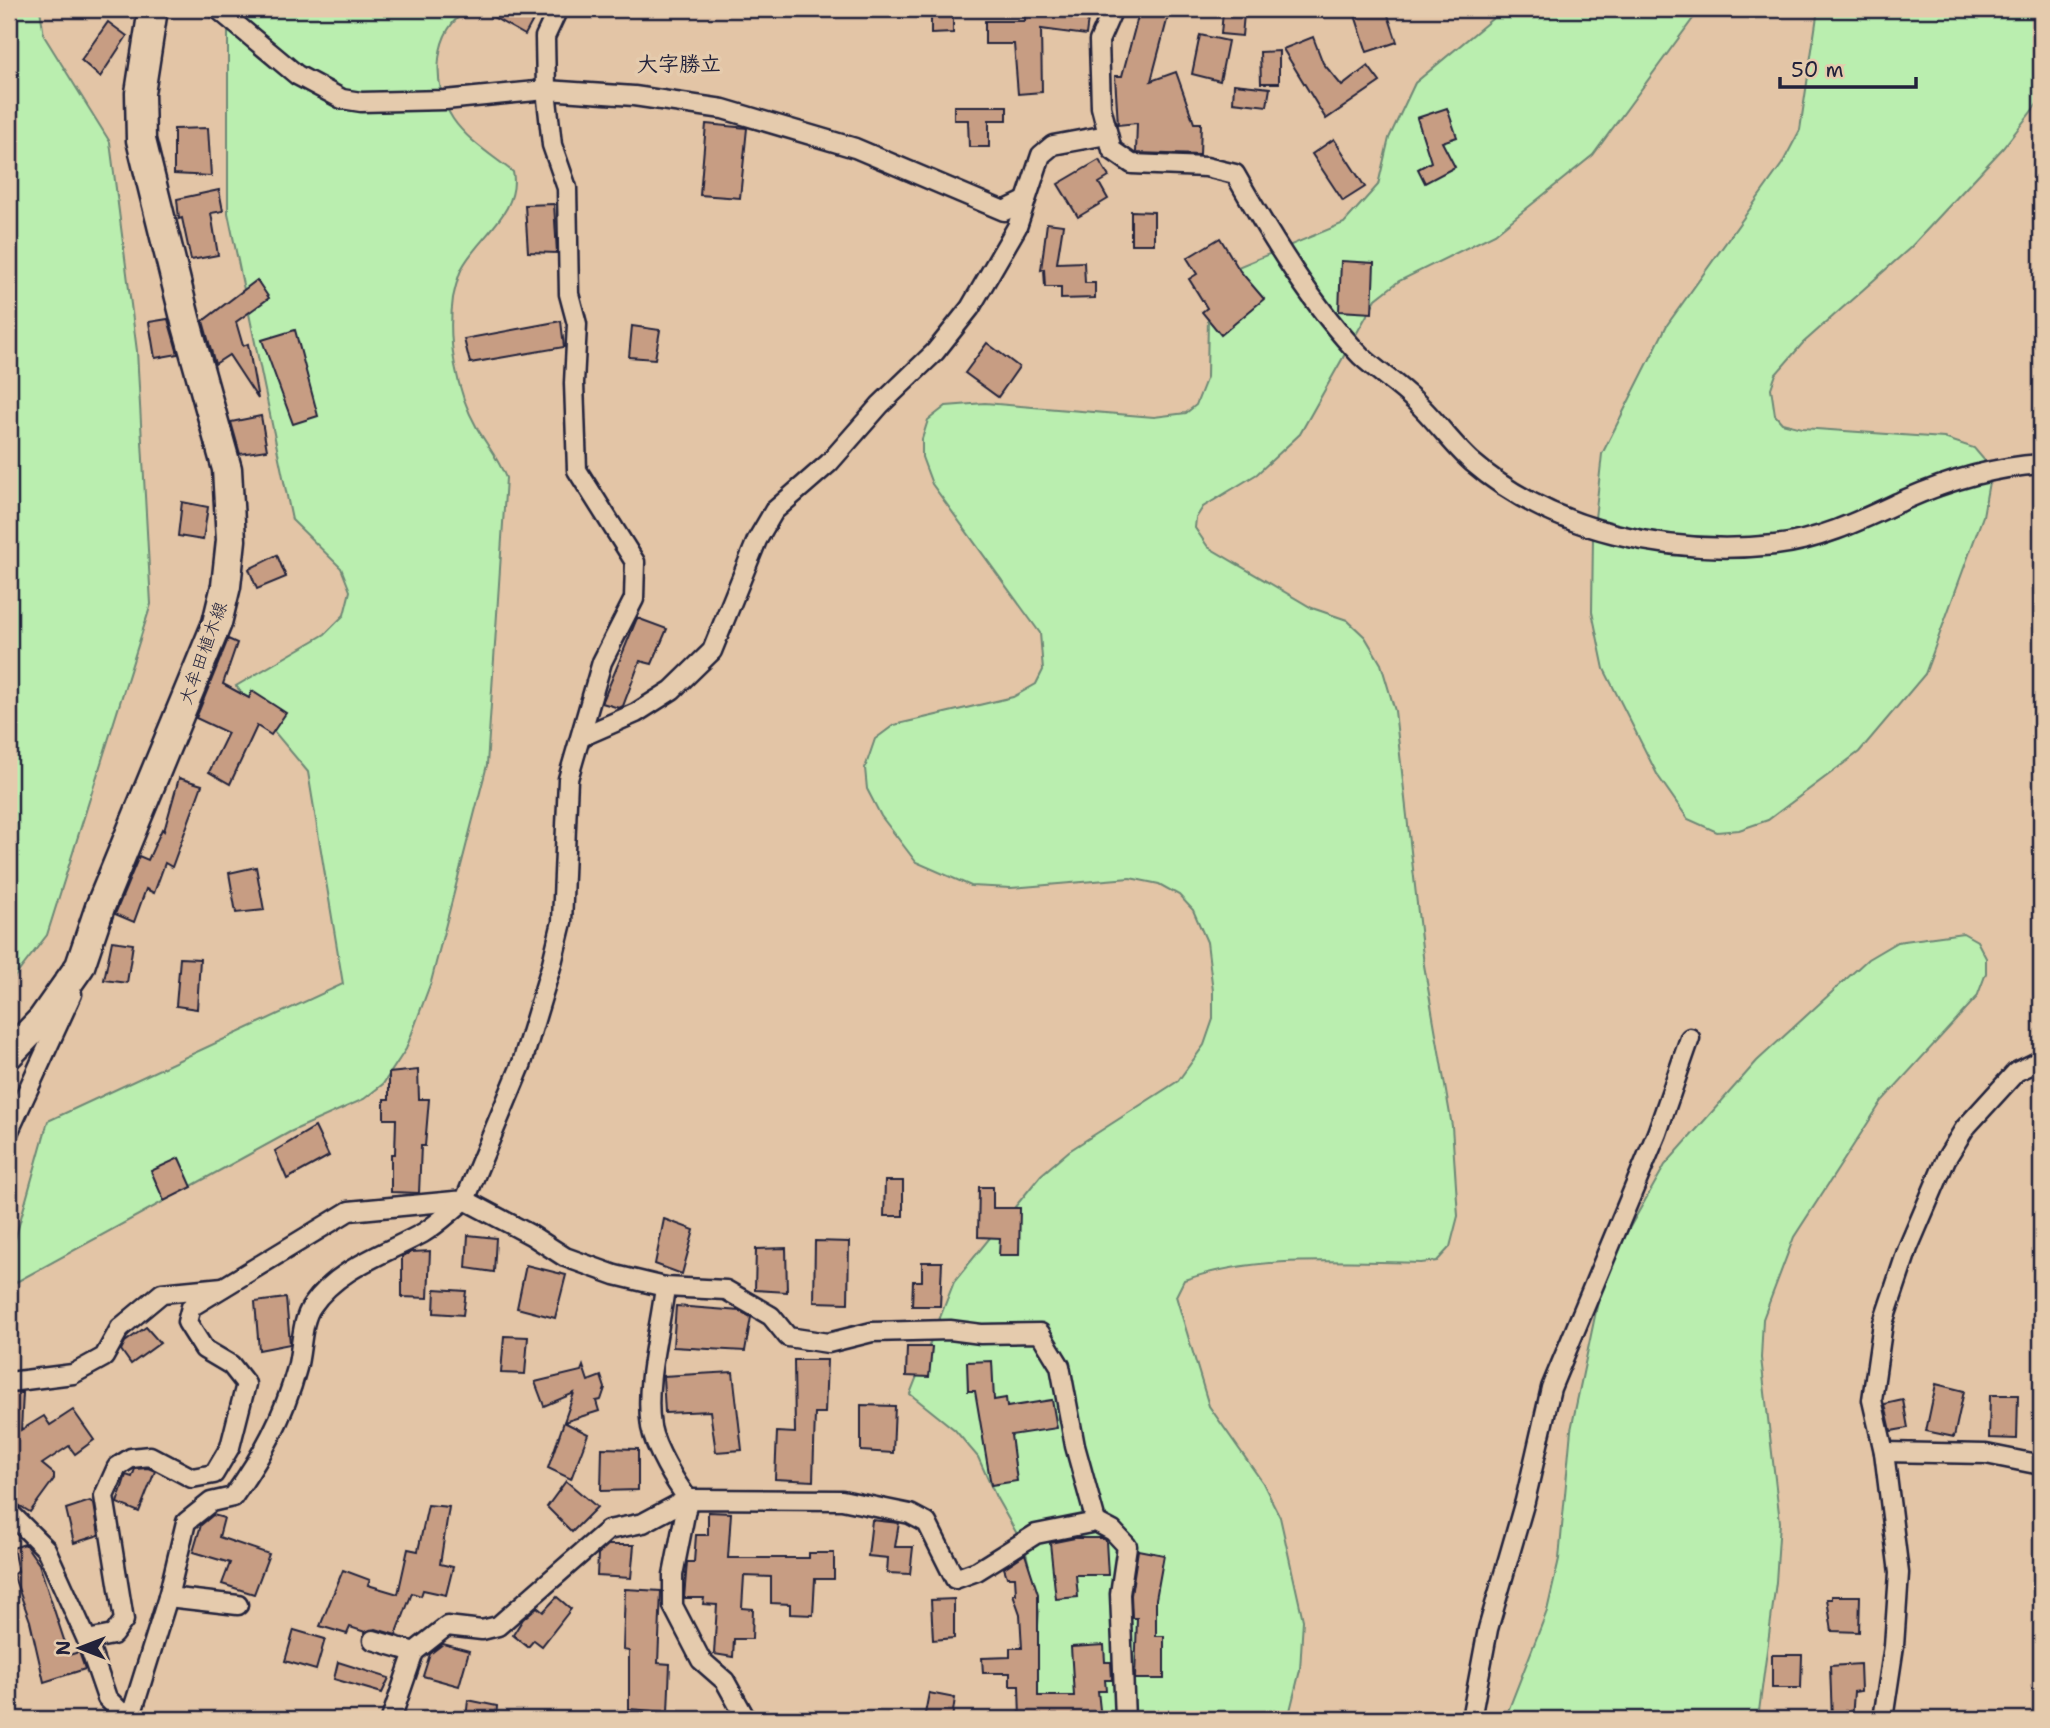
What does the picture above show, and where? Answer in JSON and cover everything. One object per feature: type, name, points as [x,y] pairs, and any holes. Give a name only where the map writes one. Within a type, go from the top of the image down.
[{"type":"main road","name":"大牟田植木線","points":[[9,1054],[42,1020],[80,966],[100,907],[217,623],[226,586],[231,540],[227,469],[186,322],[141,140],[140,93],[153,9]]},
{"type":"street","points":[[218,9],[298,75],[342,99],[360,102],[445,100],[546,90],[634,96],[723,109],[855,148],[1004,211],[1025,201]]},
{"type":"street","points":[[9,1512],[46,1549],[87,1640],[107,1698],[129,1719],[168,1597],[186,1522],[211,1502],[233,1497],[260,1458],[281,1421],[297,1369],[310,1307],[354,1269],[424,1233],[465,1200],[522,1063],[562,922],[568,779],[602,662],[634,599],[635,562],[577,470],[575,383],[578,324],[569,294],[567,188],[552,145],[546,90],[545,37],[558,9]]},
{"type":"street","points":[[1113,9],[1099,41],[1101,107],[1111,150],[1132,164],[1206,167],[1235,174],[1302,282],[1361,356],[1414,400],[1472,461],[1534,506],[1575,523],[1671,545],[1775,545],[1857,523],[1907,499],[2004,467],[2041,464]]},
{"type":"street","points":[[581,737],[636,713],[671,690],[712,651],[757,540],[774,511],[829,464],[880,405],[935,352],[970,307],[1017,226],[1041,155],[1053,145],[1107,135]]},
{"type":"street","points":[[9,1131],[78,980],[100,907]]},
{"type":"street","points":[[1471,1719],[1488,1629],[1525,1501],[1551,1388],[1657,1133],[1689,1038]]},
{"type":"street","points":[[1883,1719],[1894,1646],[1899,1573],[1884,1452],[1872,1400],[1883,1323],[1908,1248],[1946,1159],[1965,1128],[2016,1072],[2041,1060]]},
{"type":"street","points":[[87,1640],[113,1635],[124,1620],[104,1496],[117,1467],[131,1458],[150,1456],[192,1478],[214,1474],[230,1447],[246,1384],[231,1365],[204,1349],[187,1322],[191,1307],[349,1211],[465,1200],[531,1235],[565,1257],[665,1287],[726,1290],[771,1316],[788,1337],[828,1343],[872,1332],[950,1330],[981,1334],[1040,1334],[1060,1366],[1075,1447],[1096,1522]]},
{"type":"street","points":[[9,1382],[73,1374],[104,1357],[120,1328],[162,1293],[227,1287]]},
{"type":"street","points":[[665,1287],[651,1388],[651,1429],[676,1484],[688,1499],[673,1574],[673,1606],[701,1660],[725,1681],[746,1719]]},
{"type":"street","points":[[1884,1452],[1986,1454],[2041,1465]]},
{"type":"street","points":[[391,1719],[414,1651],[447,1626],[482,1630],[498,1626],[608,1530],[643,1523],[688,1499],[842,1500],[910,1514],[927,1523],[955,1579],[977,1571],[1036,1534],[1096,1522],[1113,1531],[1127,1546],[1120,1594],[1125,1719]]},
{"type":"street","points":[[168,1597],[238,1605]]},
{"type":"street","points":[[373,1640],[414,1651]]},
{"type":"green space","points":[[9,9],[40,9],[44,36],[110,142],[137,351],[151,604],[47,935],[9,984]]},
{"type":"green space","points":[[228,9],[470,9],[457,18],[442,43],[439,59],[441,91],[446,106],[459,127],[513,172],[514,186],[505,212],[462,268],[451,314],[452,348],[464,398],[477,428],[506,478],[487,765],[431,982],[406,1049],[383,1084],[364,1099],[290,1132],[9,1286],[9,1261],[48,1121],[343,984],[308,772],[236,686],[325,634],[344,615],[350,591],[341,568],[292,520],[228,213]]},
{"type":"green space","points":[[1504,9],[1700,9],[1593,155],[1495,234],[1399,281],[1376,299],[1300,434],[1257,474],[1203,507],[1196,518],[1195,528],[1208,547],[1312,608],[1347,620],[1365,637],[1381,664],[1395,711],[1424,965],[1452,1126],[1458,1216],[1450,1247],[1437,1261],[1421,1263],[1301,1261],[1242,1266],[1184,1280],[1176,1296],[1209,1406],[1263,1483],[1280,1517],[1303,1620],[1300,1670],[1288,1719],[1031,1719],[1039,1612],[1025,1548],[996,1497],[978,1457],[955,1430],[910,1394],[954,1282],[1041,1175],[1069,1151],[1178,1081],[1204,1045],[1213,1019],[1213,991],[1207,942],[1193,910],[1179,895],[1159,884],[1130,878],[1011,888],[971,886],[916,862],[881,816],[867,789],[865,768],[875,739],[894,725],[1013,697],[1036,684],[1043,670],[1040,633],[932,484],[922,457],[922,439],[928,420],[946,406],[985,403],[1154,417],[1186,413],[1196,405],[1207,377],[1208,316],[1233,269],[1344,223],[1378,185],[1389,138],[1415,83]]},
{"type":"green space","points":[[1818,9],[2041,9],[2041,99],[2003,148],[1910,248],[1803,343],[1776,374],[1771,388],[1775,415],[1782,423],[1802,428],[1944,438],[1974,448],[1985,461],[1989,482],[1983,516],[1925,674],[1859,752],[1768,820],[1739,830],[1717,832],[1688,819],[1658,776],[1604,669],[1592,612],[1593,537],[1602,454],[1667,325],[1782,164],[1800,130]]},
{"type":"green space","points":[[1963,933],[1977,941],[1986,958],[1986,973],[1977,997],[1882,1101],[1794,1237],[1763,1319],[1761,1358],[1780,1522],[1776,1582],[1758,1719],[1505,1719],[1547,1611],[1559,1559],[1571,1430],[1604,1273],[1665,1165],[1757,1061],[1868,959],[1897,942]]},
{"type":"building","points":[[479,9],[539,9],[525,35]]},
{"type":"building","points":[[931,9],[953,9],[953,33],[931,34]]},
{"type":"building","points":[[1025,9],[1089,11],[1086,35],[1041,29],[1042,92],[1018,94],[1014,44],[985,44],[985,21],[1025,21]]},
{"type":"building","points":[[1140,9],[1170,9],[1151,81],[1176,72],[1194,123],[1201,123],[1200,155],[1136,153],[1137,123],[1118,125],[1115,76],[1122,76]]},
{"type":"building","points":[[1353,9],[1386,9],[1397,42],[1367,52]]},
{"type":"building","points":[[1223,12],[1244,14],[1242,36],[1221,34]]},
{"type":"building","points":[[108,22],[127,36],[100,77],[81,60]]},
{"type":"building","points":[[1200,35],[1228,41],[1220,81],[1192,74]]},
{"type":"building","points":[[1313,37],[1323,63],[1342,86],[1368,66],[1380,82],[1326,119],[1283,49]]},
{"type":"building","points":[[1279,51],[1279,83],[1261,83],[1260,52]]},
{"type":"building","points":[[1234,84],[1270,88],[1267,106],[1233,102]]},
{"type":"building","points":[[954,106],[1007,106],[1007,120],[989,120],[989,147],[969,147],[968,120],[954,120]]},
{"type":"building","points":[[1447,108],[1457,137],[1442,142],[1455,167],[1425,183],[1418,169],[1431,162],[1417,118]]},
{"type":"building","points":[[706,124],[747,128],[740,198],[700,195]]},
{"type":"building","points":[[208,128],[211,176],[174,174],[174,129]]},
{"type":"building","points":[[1334,139],[1365,187],[1343,201],[1312,154]]},
{"type":"building","points":[[1099,160],[1109,177],[1099,183],[1108,199],[1078,217],[1058,184]]},
{"type":"building","points":[[219,190],[223,211],[211,213],[218,255],[191,260],[182,218],[179,219],[177,199]]},
{"type":"building","points":[[554,204],[557,253],[528,252],[525,205]]},
{"type":"building","points":[[1131,211],[1154,212],[1154,244],[1131,244]]},
{"type":"building","points":[[1047,223],[1063,225],[1057,263],[1084,262],[1085,283],[1095,283],[1095,298],[1061,299],[1061,287],[1045,287],[1044,269],[1041,270]]},
{"type":"building","points":[[1220,238],[1240,271],[1264,299],[1221,335],[1202,312],[1207,308],[1189,279],[1197,274],[1187,258]]},
{"type":"building","points":[[1341,261],[1374,263],[1372,313],[1339,311]]},
{"type":"building","points":[[257,280],[269,298],[236,322],[243,346],[248,344],[258,399],[229,355],[215,364],[203,321]]},
{"type":"building","points":[[168,319],[178,354],[155,358],[149,322]]},
{"type":"building","points":[[561,321],[564,347],[470,363],[464,339]]},
{"type":"building","points":[[632,326],[660,330],[655,359],[629,357]]},
{"type":"building","points":[[295,330],[318,416],[293,424],[262,340]]},
{"type":"building","points":[[987,343],[1019,367],[998,397],[965,373]]},
{"type":"building","points":[[261,416],[267,450],[240,454],[231,422]]},
{"type":"building","points":[[182,502],[208,507],[203,540],[178,536]]},
{"type":"building","points":[[277,555],[286,577],[257,589],[249,569]]},
{"type":"building","points":[[637,618],[667,629],[652,664],[640,661],[623,706],[619,708],[602,703]]},
{"type":"building","points":[[228,639],[237,643],[223,684],[249,698],[252,691],[286,713],[271,735],[257,726],[230,784],[209,772],[228,733],[196,718]]},
{"type":"building","points":[[179,778],[202,785],[172,867],[165,863],[154,893],[146,889],[134,922],[115,914],[139,856],[148,860],[162,829],[164,831]]},
{"type":"building","points":[[256,867],[264,910],[236,913],[229,873]]},
{"type":"building","points":[[112,941],[133,944],[127,983],[104,980]]},
{"type":"building","points":[[180,958],[200,959],[197,1009],[176,1006]]},
{"type":"building","points":[[418,1070],[419,1099],[429,1099],[425,1146],[421,1146],[419,1193],[391,1192],[391,1154],[395,1154],[396,1119],[384,1119],[384,1099],[389,1099],[389,1073]]},
{"type":"building","points":[[315,1127],[329,1156],[287,1179],[275,1151]]},
{"type":"building","points":[[179,1158],[192,1187],[164,1201],[151,1171]]},
{"type":"building","points":[[885,1181],[903,1181],[903,1216],[884,1216]]},
{"type":"building","points":[[979,1187],[993,1187],[993,1208],[1020,1208],[1019,1255],[999,1255],[1000,1238],[978,1237]]},
{"type":"building","points":[[664,1219],[694,1230],[682,1274],[655,1264]]},
{"type":"building","points":[[468,1235],[496,1238],[494,1272],[466,1268]]},
{"type":"building","points":[[815,1241],[849,1242],[848,1303],[814,1302]]},
{"type":"building","points":[[786,1248],[787,1292],[755,1290],[756,1249]]},
{"type":"building","points":[[430,1251],[428,1298],[402,1297],[402,1256],[412,1252]]},
{"type":"building","points":[[922,1262],[942,1262],[940,1306],[912,1306],[913,1281],[922,1281]]},
{"type":"building","points":[[526,1265],[566,1275],[555,1318],[517,1308]]},
{"type":"building","points":[[435,1289],[466,1291],[463,1315],[434,1313]]},
{"type":"building","points":[[286,1298],[290,1344],[259,1350],[255,1302]]},
{"type":"building","points":[[676,1306],[740,1311],[751,1317],[745,1351],[673,1347]]},
{"type":"building","points":[[146,1327],[160,1343],[131,1364],[121,1350],[125,1342]]},
{"type":"building","points":[[504,1336],[528,1337],[525,1374],[501,1373]]},
{"type":"building","points":[[907,1347],[932,1347],[929,1377],[906,1376]]},
{"type":"building","points":[[794,1360],[827,1360],[825,1413],[815,1413],[813,1481],[775,1479],[777,1432],[795,1433]]},
{"type":"building","points":[[992,1361],[994,1400],[1006,1398],[1007,1407],[1052,1400],[1057,1428],[1011,1435],[1017,1481],[991,1485],[975,1391],[968,1391],[967,1362]]},
{"type":"building","points":[[583,1366],[588,1381],[601,1376],[605,1388],[601,1400],[596,1401],[599,1411],[564,1422],[574,1393],[544,1406],[535,1382],[581,1371]]},
{"type":"building","points":[[733,1372],[742,1450],[716,1452],[710,1411],[665,1413],[663,1376]]},
{"type":"building","points":[[1936,1384],[1964,1391],[1954,1437],[1926,1431]]},
{"type":"building","points":[[9,1393],[23,1393],[21,1430],[44,1416],[50,1425],[73,1410],[94,1440],[75,1454],[69,1446],[42,1464],[54,1474],[54,1479],[30,1512],[9,1499],[9,1436],[13,1434],[9,1434]]},
{"type":"building","points":[[1990,1395],[2018,1395],[2017,1439],[1989,1438]]},
{"type":"building","points":[[1903,1400],[1908,1428],[1891,1431],[1885,1404]]},
{"type":"building","points":[[861,1405],[895,1406],[893,1453],[861,1451]]},
{"type":"building","points":[[564,1422],[588,1434],[571,1479],[548,1468]]},
{"type":"building","points":[[602,1448],[638,1449],[638,1490],[601,1491]]},
{"type":"building","points":[[148,1468],[155,1471],[139,1512],[117,1503],[126,1475],[132,1477],[135,1469]]},
{"type":"building","points":[[566,1481],[597,1507],[572,1532],[547,1507]]},
{"type":"building","points":[[90,1501],[94,1504],[99,1535],[74,1543],[66,1509]]},
{"type":"building","points":[[428,1505],[449,1507],[440,1564],[453,1567],[446,1595],[423,1590],[421,1596],[412,1593],[396,1635],[376,1629],[365,1632],[350,1627],[347,1634],[320,1626],[343,1570],[370,1580],[368,1585],[398,1594],[408,1549],[418,1551]]},
{"type":"building","points":[[708,1512],[731,1513],[728,1558],[809,1558],[809,1553],[834,1553],[834,1579],[815,1579],[813,1615],[790,1614],[790,1604],[771,1603],[771,1577],[744,1576],[742,1608],[753,1609],[752,1639],[734,1639],[733,1657],[714,1654],[717,1605],[703,1604],[704,1598],[684,1598],[687,1562],[694,1562],[696,1535],[708,1535]]},
{"type":"building","points":[[213,1515],[224,1518],[219,1537],[269,1554],[254,1594],[222,1584],[230,1563],[193,1552],[201,1525]]},
{"type":"building","points":[[872,1520],[899,1523],[895,1547],[913,1547],[910,1574],[887,1573],[888,1558],[868,1556]]},
{"type":"building","points":[[1075,1538],[1101,1538],[1106,1541],[1108,1575],[1076,1575],[1078,1597],[1056,1599],[1050,1543]]},
{"type":"building","points":[[25,1544],[39,1564],[69,1655],[79,1652],[85,1669],[44,1682],[30,1621],[13,1574],[18,1572],[13,1548]]},
{"type":"building","points":[[608,1545],[634,1545],[631,1578],[597,1576],[598,1554]]},
{"type":"building","points":[[1138,1550],[1164,1555],[1156,1599],[1156,1636],[1164,1636],[1164,1679],[1135,1679],[1137,1618],[1132,1618],[1131,1595]]},
{"type":"building","points":[[1025,1554],[1038,1594],[1038,1696],[1074,1696],[1071,1647],[1104,1645],[1105,1662],[1111,1662],[1112,1680],[1105,1680],[1106,1691],[1098,1691],[1101,1719],[1020,1719],[1019,1686],[1010,1686],[1010,1673],[983,1673],[982,1658],[1010,1657],[1010,1648],[1022,1648],[1020,1614],[1013,1594],[1016,1594],[1015,1577],[1007,1577],[1004,1568]]},
{"type":"building","points":[[625,1589],[661,1591],[658,1663],[670,1664],[668,1712],[629,1709],[629,1651],[623,1650]]},
{"type":"building","points":[[1832,1596],[1860,1596],[1859,1632],[1832,1631],[1827,1599],[1832,1599]]},
{"type":"building","points":[[557,1597],[571,1609],[542,1646],[534,1640],[528,1647],[513,1635],[523,1619],[537,1607],[543,1612]]},
{"type":"building","points":[[954,1599],[954,1638],[933,1640],[931,1600]]},
{"type":"building","points":[[294,1630],[325,1639],[316,1670],[285,1661]]},
{"type":"building","points":[[443,1644],[469,1651],[459,1686],[423,1676],[430,1654]]},
{"type":"building","points":[[1772,1655],[1802,1655],[1801,1688],[1772,1688]]},
{"type":"building","points":[[338,1662],[389,1678],[382,1693],[334,1679]]},
{"type":"building","points":[[1860,1664],[1861,1691],[1854,1692],[1852,1719],[1832,1719],[1830,1666]]},
{"type":"building","points":[[929,1693],[955,1698],[952,1719],[924,1719]]},
{"type":"building","points":[[468,1700],[497,1706],[496,1719],[466,1719]]},
{"type":"district","name":"大字勝立","points":[[679,64]]}]
